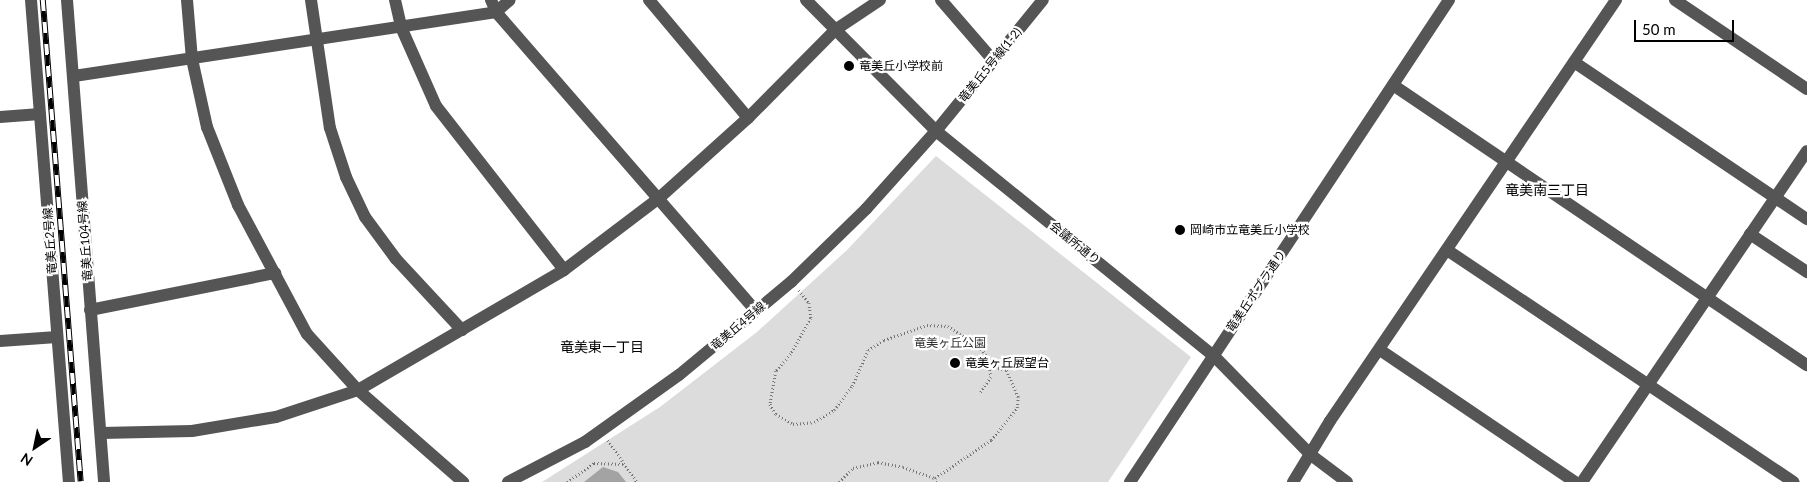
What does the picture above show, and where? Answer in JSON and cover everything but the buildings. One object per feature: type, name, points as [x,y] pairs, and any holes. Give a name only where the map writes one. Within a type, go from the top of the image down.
[{"type":"street","name":"竜美丘2号線","points":[[31,0],[69,482]]},
{"type":"street","name":"竜美丘104号線","points":[[68,0],[104,482]]},
{"type":"street","points":[[187,0],[192,59],[207,127],[238,205],[307,334],[358,390],[463,482]]},
{"type":"street","points":[[311,0],[314,40],[330,128],[346,177],[365,216],[396,259],[462,330]]},
{"type":"street","points":[[395,0],[401,27],[436,106],[564,270]]},
{"type":"street","points":[[491,0],[496,12],[756,311]]},
{"type":"street","points":[[74,76],[496,12],[510,0]]},
{"type":"street","points":[[649,0],[748,118]]},
{"type":"street","name":"会議所通り","points":[[806,0],[936,131],[1213,355],[1311,455],[1347,482]]},
{"type":"street","points":[[101,433],[201,430],[276,417],[358,390],[564,270],[658,199],[748,118],[835,30],[880,0]]},
{"type":"street","points":[[941,0],[994,60]]},
{"type":"street","name":"竜美丘5号線(1-2)","points":[[936,131],[1043,0]]},
{"type":"street","name":"竜美丘ポプラ通り","points":[[1130,482],[1448,0]]},
{"type":"street","points":[[1293,482],[1330,421],[1508,162],[1616,0]]},
{"type":"street","points":[[1675,0],[1807,89]]},
{"type":"street","points":[[1574,62],[1807,219]]},
{"type":"street","points":[[1393,85],[1807,365]]},
{"type":"street","points":[[0,117],[40,114]]},
{"type":"street","name":"竜美丘4号線","points":[[508,482],[585,442],[679,375],[791,282],[866,209],[936,131]]},
{"type":"street","points":[[1582,482],[1807,151]]},
{"type":"street","points":[[1750,234],[1807,272]]},
{"type":"street","points":[[1446,250],[1793,482]]},
{"type":"street","points":[[90,310],[275,273]]},
{"type":"street","points":[[0,341],[57,336]]},
{"type":"street","points":[[1380,350],[1575,482]]},
{"type":"path","points":[[791,282],[809,302],[811,318],[791,354],[776,371],[770,404],[776,414],[793,424],[814,422],[834,410],[852,386],[868,350],[884,340],[927,325],[948,326],[979,346],[991,367],[991,377],[980,394]]},
{"type":"path","points":[[934,478],[991,440],[1016,408],[1018,397],[1006,370],[991,367]]},
{"type":"path","points":[[601,430],[637,482]]},
{"type":"path","points":[[839,482],[853,468],[878,462],[934,478],[936,482]]},
{"type":"path","points":[[567,482],[594,463],[624,464]]},
{"type":"green space","name":"竜美ヶ丘公園","points":[[936,156],[1191,357],[1108,482],[542,482],[660,407],[757,332],[847,250]]},
{"type":"shaded area","points":[[603,467],[618,472],[626,482],[584,482]]},
{"type":"railway","points":[[43,0],[81,482]]},
{"type":"place","name":"竜美丘小学校前","points":[[849,66]]},
{"type":"place","name":"岡崎市立竜美丘小学校","points":[[1180,230]]},
{"type":"place","name":"竜美ヶ丘展望台","points":[[955,363]]},
{"type":"district","name":"竜美南三丁目","points":[[1547,190]]},
{"type":"district","name":"竜美東一丁目","points":[[602,347]]}]
